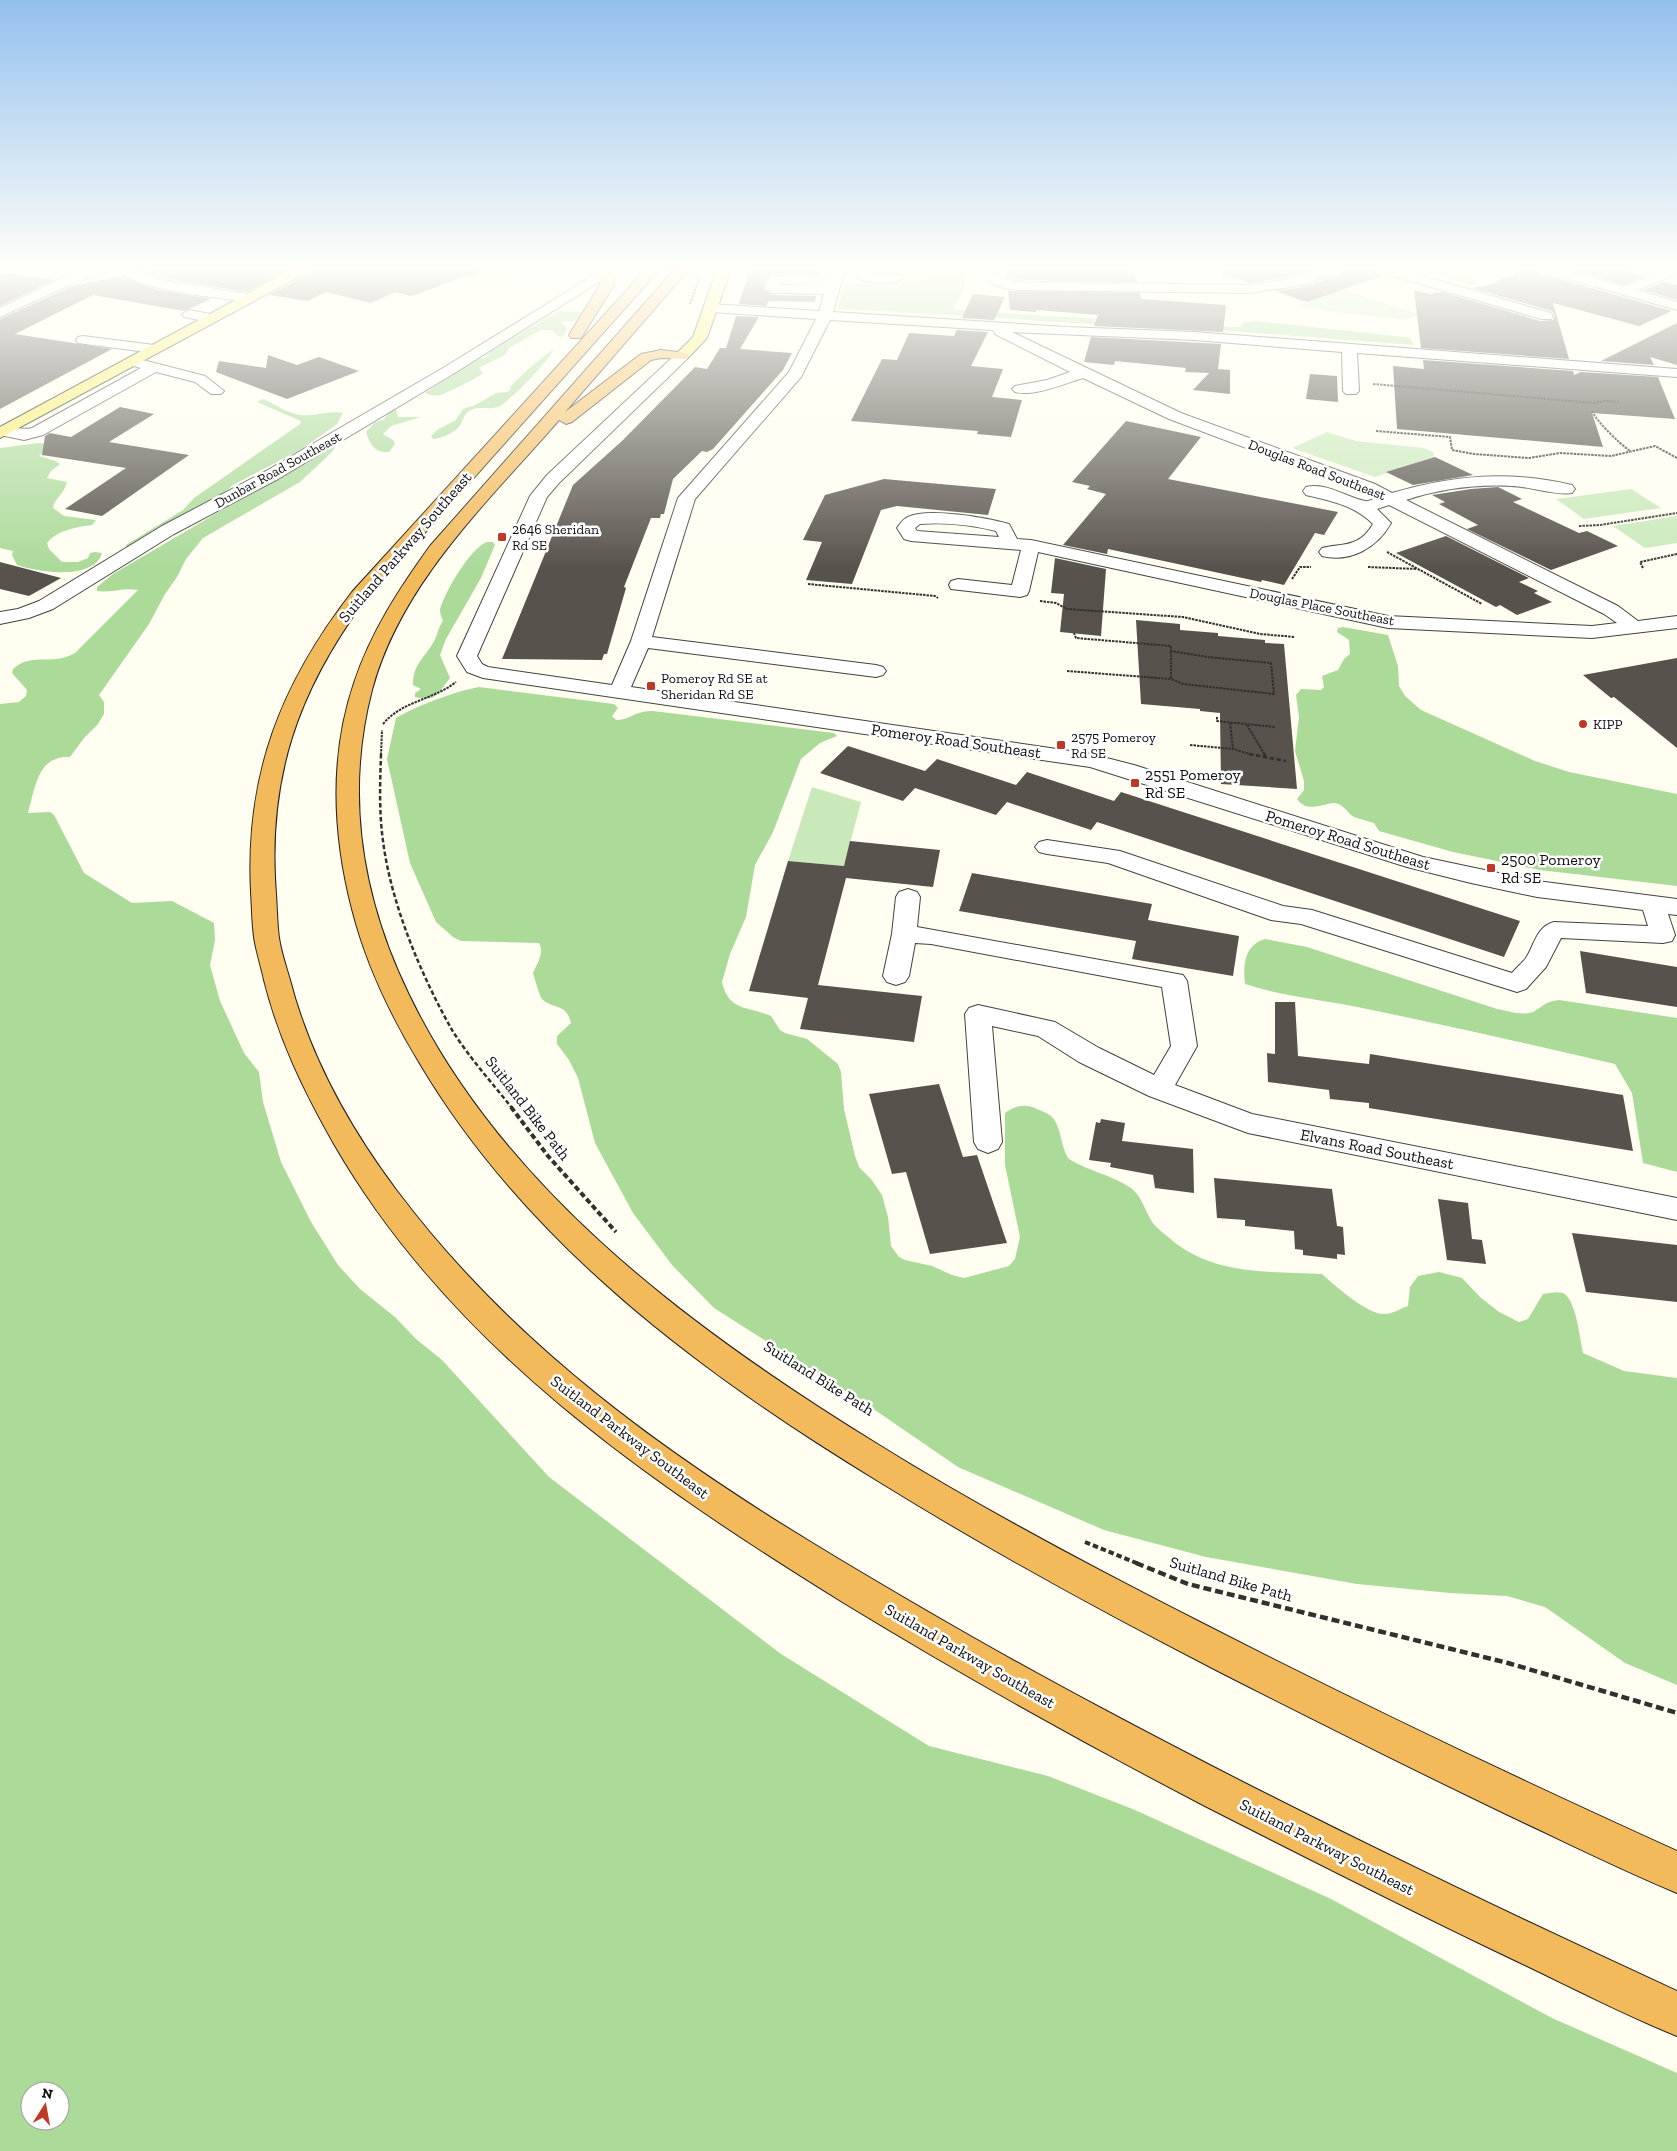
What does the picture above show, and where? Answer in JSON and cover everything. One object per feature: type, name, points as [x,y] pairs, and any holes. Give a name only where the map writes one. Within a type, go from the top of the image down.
[{"type":"highway","points":[[542,391],[553,369]]},
{"type":"highway","name":"Suitland Parkway Southeast","points":[[562,369],[385,564],[328,638],[316,657],[288,716],[277,746],[262,819],[260,880],[267,942],[298,1047],[334,1122],[359,1162],[426,1250],[501,1332],[592,1412],[646,1453],[771,1538],[913,1625],[1152,1758],[1358,1863],[1677,2014]]},
{"type":"highway","name":"Suitland Parkway Southeast","points":[[593,369],[423,566],[379,642],[363,683],[351,730],[348,753],[347,804],[351,857],[357,886],[375,948],[417,1038],[436,1070],[465,1111],[516,1176],[614,1274],[694,1340],[748,1380],[800,1414],[918,1488],[1041,1558],[1284,1685],[1460,1773],[1677,1872]]},
{"type":"highway","points":[[505,469],[630,369]]},
{"type":"main road","points":[[2,432],[116,369]]},
{"type":"street","points":[[2,432],[24,435],[38,432],[150,369]]},
{"type":"street","points":[[163,369],[200,379],[216,391]]},
{"type":"street","name":"Dunbar Road Southeast","points":[[0,618],[14,617],[31,612],[54,600],[168,530],[248,489],[449,369]]},
{"type":"street","name":"Pomeroy Road Southeast","points":[[668,369],[546,488],[534,505],[467,656],[474,668],[482,672],[1091,761],[1126,770],[1443,869],[1537,889],[1677,907]]},
{"type":"street","points":[[619,692],[641,641],[687,498],[798,369]]},
{"type":"street","name":"Douglas Road Southeast","points":[[1076,369],[1197,425],[1369,488],[1391,498],[1611,610],[1636,628]]},
{"type":"street","points":[[1350,369],[1351,386]]},
{"type":"street","points":[[1615,369],[1677,373]]},
{"type":"street","points":[[1020,389],[1050,384],[1083,373]]},
{"type":"street","points":[[1160,409],[1185,403]]},
{"type":"street","points":[[1364,508],[1440,484],[1488,478],[1516,480],[1566,488]]},
{"type":"street","points":[[1312,492],[1337,496],[1364,508],[1373,513],[1382,524],[1378,532],[1361,546],[1339,553],[1328,552]]},
{"type":"street","name":"Douglas Place Southeast","points":[[1011,544],[1003,528],[989,524],[924,518],[913,520],[906,528],[910,535],[917,537],[1011,544],[1031,545],[1388,622],[1592,632],[1677,622]]},
{"type":"street","points":[[958,585],[1020,591],[1031,545]]},
{"type":"street","points":[[1388,622],[1410,643]]},
{"type":"street","points":[[1438,625],[1462,646]]},
{"type":"street","points":[[641,641],[876,671]]},
{"type":"street","points":[[1047,847],[1112,856],[1280,914],[1303,916],[1517,982],[1537,961],[1546,940],[1554,930],[1663,936],[1653,904]]},
{"type":"street","points":[[896,976],[904,934],[908,897]]},
{"type":"street","points":[[904,934],[931,936],[1174,981],[1184,1046],[1159,1090]]},
{"type":"street","name":"Elvans Road Southeast","points":[[988,1142],[978,1014],[1046,1028],[1089,1055],[1159,1090],[1248,1123],[1677,1209]]},
{"type":"path","points":[[1351,386],[1594,403],[1605,401],[1619,402]]},
{"type":"path","points":[[1592,411],[1596,422],[1610,430],[1617,442],[1630,451]]},
{"type":"path","points":[[1376,431],[1450,437],[1452,450],[1483,454],[1529,458],[1560,453],[1611,456],[1655,446],[1677,458]]},
{"type":"path","points":[[1579,526],[1600,525],[1677,513]]},
{"type":"path","points":[[1281,600],[1300,567],[1319,568],[1328,552]]},
{"type":"path","points":[[1386,552],[1479,601],[1497,628]]},
{"type":"path","points":[[1643,568],[1640,562],[1677,554]]},
{"type":"path","points":[[808,584],[935,596],[940,600]]},
{"type":"path","points":[[1040,601],[1056,603],[1067,609],[1183,617],[1260,634],[1296,637]]},
{"type":"path","points":[[1074,633],[1076,638],[1171,646],[1171,679]]},
{"type":"path","points":[[1067,671],[1171,679],[1183,684],[1274,694],[1271,662],[1208,657],[1170,651]]},
{"type":"path","name":"Suitland Bike Path","points":[[462,677],[438,696],[400,708],[388,716],[382,725],[380,796],[382,842],[393,888],[417,962],[453,1031],[548,1156],[620,1236]]},
{"type":"path","points":[[1217,717],[1217,721],[1275,727]]},
{"type":"path","points":[[1230,723],[1233,749]]},
{"type":"path","points":[[1247,724],[1266,758]]},
{"type":"path","points":[[1190,745],[1233,749],[1266,758],[1286,760]]},
{"type":"path","name":"Suitland Bike Path","points":[[1077,1538],[1188,1584],[1508,1663],[1677,1713]]},
{"type":"green space","points":[[462,369],[480,369],[483,373],[440,395],[425,393]]},
{"type":"green space","points":[[528,369],[538,369],[503,404],[495,408],[477,408],[468,411],[456,430],[443,437],[433,439],[431,436],[437,430],[456,420],[463,409],[475,405],[496,393],[507,392]]},
{"type":"green space","points":[[263,399],[300,415],[332,412],[343,413],[337,424],[302,449],[233,485],[221,496],[203,504],[175,524],[126,548],[126,545],[183,510],[194,498],[300,424],[301,421],[257,402]]},
{"type":"green space","points":[[391,410],[396,410],[398,417],[421,417],[391,426],[383,434],[393,440],[395,444],[389,452],[384,452],[373,447],[366,432],[375,422],[383,420]]},
{"type":"green space","points":[[1327,432],[1356,441],[1424,448],[1433,452],[1434,457],[1375,477],[1292,448]]},
{"type":"green space","points":[[39,443],[47,444],[48,447],[39,456],[60,464],[51,471],[47,478],[67,482],[53,508],[64,516],[96,520],[92,525],[74,528],[56,535],[47,543],[49,549],[62,562],[78,562],[88,558],[90,553],[102,553],[97,562],[88,568],[77,571],[51,572],[26,568],[17,565],[12,555],[13,551],[0,548],[0,448]]},
{"type":"green space","points":[[331,446],[335,447],[300,482],[203,538],[186,559],[149,624],[99,695],[104,702],[104,714],[98,724],[84,738],[70,757],[59,758],[50,762],[44,768],[39,775],[28,813],[50,812],[54,815],[84,873],[132,903],[172,901],[214,923],[215,940],[210,965],[220,1001],[244,1053],[259,1072],[263,1102],[281,1162],[311,1222],[338,1265],[360,1289],[395,1317],[416,1339],[442,1360],[549,1477],[781,1654],[929,1746],[1048,1776],[1135,1810],[1331,1899],[1552,2018],[1677,2073],[1677,2151],[0,2151],[0,704],[19,702],[26,696],[27,690],[12,673],[13,669],[28,661],[58,659],[75,653],[138,590],[97,591],[97,587],[113,574]]},
{"type":"green space","points":[[1631,489],[1661,508],[1584,519],[1556,499]]},
{"type":"green space","points":[[1677,516],[1677,543],[1645,548],[1613,526]]},
{"type":"green space","points":[[493,542],[495,545],[481,578],[446,639],[440,655],[450,678],[432,698],[422,699],[415,697],[415,693],[421,689],[413,685],[415,671],[436,637],[443,621],[440,610],[446,593],[466,561],[481,545]]},
{"type":"green space","points":[[1343,627],[1388,635],[1398,666],[1399,686],[1405,696],[1421,710],[1535,761],[1569,772],[1677,794],[1677,886],[1540,870],[1453,852],[1379,831],[1374,823],[1354,817],[1337,803],[1310,807],[1301,803],[1297,799],[1304,790],[1304,781],[1295,751],[1299,717],[1296,695],[1301,689],[1321,690],[1324,687],[1322,676],[1338,670],[1344,659],[1350,654],[1349,640],[1337,632],[1338,628]]},
{"type":"green space","points":[[479,687],[614,704],[618,708],[612,716],[616,720],[642,712],[653,711],[834,733],[837,736],[820,743],[801,759],[773,832],[755,865],[746,917],[730,954],[722,982],[729,999],[740,1006],[771,1016],[780,1030],[807,1039],[838,1064],[841,1072],[844,1109],[855,1156],[859,1167],[871,1179],[882,1195],[888,1217],[891,1246],[899,1257],[932,1266],[964,1278],[1009,1266],[1015,1259],[1020,1237],[1005,1165],[1005,1113],[1016,1107],[1028,1106],[1048,1114],[1055,1120],[1069,1159],[1131,1188],[1135,1191],[1156,1227],[1184,1249],[1202,1258],[1240,1269],[1322,1274],[1361,1305],[1378,1313],[1385,1314],[1408,1306],[1410,1287],[1418,1276],[1439,1272],[1462,1278],[1480,1297],[1499,1312],[1519,1322],[1528,1319],[1543,1294],[1563,1293],[1571,1303],[1574,1311],[1583,1353],[1624,1371],[1677,1378],[1677,1685],[1625,1663],[1545,1607],[1507,1596],[1450,1593],[1357,1584],[1206,1557],[1104,1530],[958,1467],[872,1408],[714,1308],[672,1265],[633,1213],[595,1143],[578,1078],[569,1060],[557,1044],[557,1036],[571,1023],[569,1016],[563,1009],[542,999],[538,991],[533,973],[541,954],[539,943],[461,941],[453,937],[436,922],[410,863],[387,759],[396,718],[436,700]]},
{"type":"green space","points":[[812,787],[861,802],[844,866],[788,861]]},
{"type":"green space","points":[[1265,939],[1307,947],[1510,1012],[1529,1013],[1547,1003],[1559,1000],[1677,1018],[1677,1172],[1643,1163],[1632,1093],[1615,1064],[1429,1022],[1275,992],[1245,984],[1244,970],[1246,957],[1253,946]]},
{"type":"building","points":[[0,369],[74,369],[0,409]]},
{"type":"building","points":[[217,369],[354,369],[359,371],[287,399],[216,372]]},
{"type":"building","points":[[693,369],[783,369],[713,449],[707,452],[702,451],[673,479],[664,514],[661,514],[660,518],[651,518],[624,587],[626,588],[607,654],[604,654],[602,660],[502,659],[573,485],[623,440]]},
{"type":"building","points":[[877,369],[1003,369],[992,397],[1022,400],[1011,437],[977,434],[978,431],[851,421]]},
{"type":"building","points":[[1186,369],[1230,370],[1230,394],[1193,390],[1209,373],[1185,372]]},
{"type":"building","points":[[1393,369],[1551,369],[1573,371],[1574,375],[1581,372],[1658,377],[1675,419],[1592,413],[1603,447],[1397,429]]},
{"type":"building","points":[[1310,374],[1337,376],[1338,402],[1306,399]]},
{"type":"building","points":[[120,407],[154,414],[109,442],[189,455],[102,516],[65,509],[126,468],[42,455],[45,436],[50,433],[71,437]]},
{"type":"building","points":[[1126,421],[1201,437],[1168,479],[1338,512],[1324,535],[1315,533],[1284,585],[1262,580],[1261,582],[1108,549],[1107,554],[1063,545],[1106,494],[1087,489],[1090,486],[1072,482]]},
{"type":"building","points":[[1435,457],[1473,475],[1413,485],[1386,472]]},
{"type":"building","points":[[884,479],[996,489],[988,515],[897,506],[881,510],[852,584],[806,580],[822,542],[803,540],[825,495]]},
{"type":"building","points":[[1498,487],[1522,499],[1513,502],[1579,533],[1587,531],[1618,546],[1551,570],[1467,529],[1478,525],[1439,504],[1445,502],[1432,495]]},
{"type":"building","points":[[1446,536],[1529,578],[1519,582],[1538,591],[1534,593],[1552,602],[1517,615],[1500,605],[1496,607],[1396,553]]},
{"type":"building","points":[[1055,558],[1106,569],[1101,636],[1060,632],[1064,594],[1051,593]]},
{"type":"building","points":[[0,562],[61,578],[29,596],[0,589]]},
{"type":"building","points":[[1136,620],[1180,624],[1180,630],[1218,633],[1218,636],[1265,640],[1265,643],[1284,644],[1297,789],[1221,784],[1220,713],[1200,711],[1200,709],[1141,704]]},
{"type":"building","points":[[1677,658],[1677,748],[1614,697],[1611,698],[1583,675]]},
{"type":"building","points":[[848,746],[925,771],[937,759],[1016,785],[1027,772],[1114,801],[1121,792],[1520,921],[1504,957],[1097,822],[1091,830],[1007,802],[996,815],[915,788],[903,801],[820,773]]},
{"type":"building","points":[[850,841],[940,850],[933,887],[846,878],[818,985],[922,996],[914,1042],[800,1029],[808,998],[749,991],[788,861],[844,866]]},
{"type":"building","points":[[972,873],[1152,904],[1148,920],[1239,936],[1233,976],[1132,959],[1136,941],[959,911]]},
{"type":"building","points":[[1580,951],[1677,967],[1677,1007],[1586,993]]},
{"type":"building","points":[[1275,1002],[1295,1002],[1298,1056],[1369,1064],[1370,1054],[1623,1095],[1633,1151],[1369,1108],[1369,1103],[1330,1099],[1329,1090],[1268,1082],[1267,1053],[1275,1054]]},
{"type":"building","points":[[939,1084],[963,1157],[977,1155],[1007,1243],[930,1254],[906,1172],[892,1174],[869,1094]]},
{"type":"building","points":[[1101,1119],[1125,1123],[1122,1141],[1193,1149],[1194,1193],[1155,1188],[1153,1175],[1110,1167],[1111,1163],[1089,1160],[1096,1122],[1100,1123]]},
{"type":"building","points":[[1214,1178],[1332,1189],[1337,1226],[1343,1227],[1345,1255],[1337,1254],[1337,1259],[1303,1255],[1303,1250],[1295,1249],[1294,1231],[1245,1226],[1245,1220],[1217,1218]]},
{"type":"building","points":[[1438,1199],[1468,1203],[1472,1239],[1482,1240],[1486,1264],[1447,1260]]},
{"type":"building","points":[[1572,1233],[1677,1245],[1677,1302],[1586,1292]]},
{"type":"place","name":"2646 Sheridan Rd SE","points":[[502,537]]},
{"type":"place","name":"Pomeroy Rd SE at Sheridan Rd SE","points":[[651,686]]},
{"type":"place","name":"KIPP","points":[[1583,724]]},
{"type":"place","name":"2575 Pomeroy Rd SE","points":[[1061,745]]},
{"type":"place","name":"2551 Pomeroy Rd SE","points":[[1135,783]]},
{"type":"place","name":"2500 Pomeroy Rd SE","points":[[1491,868]]}]
